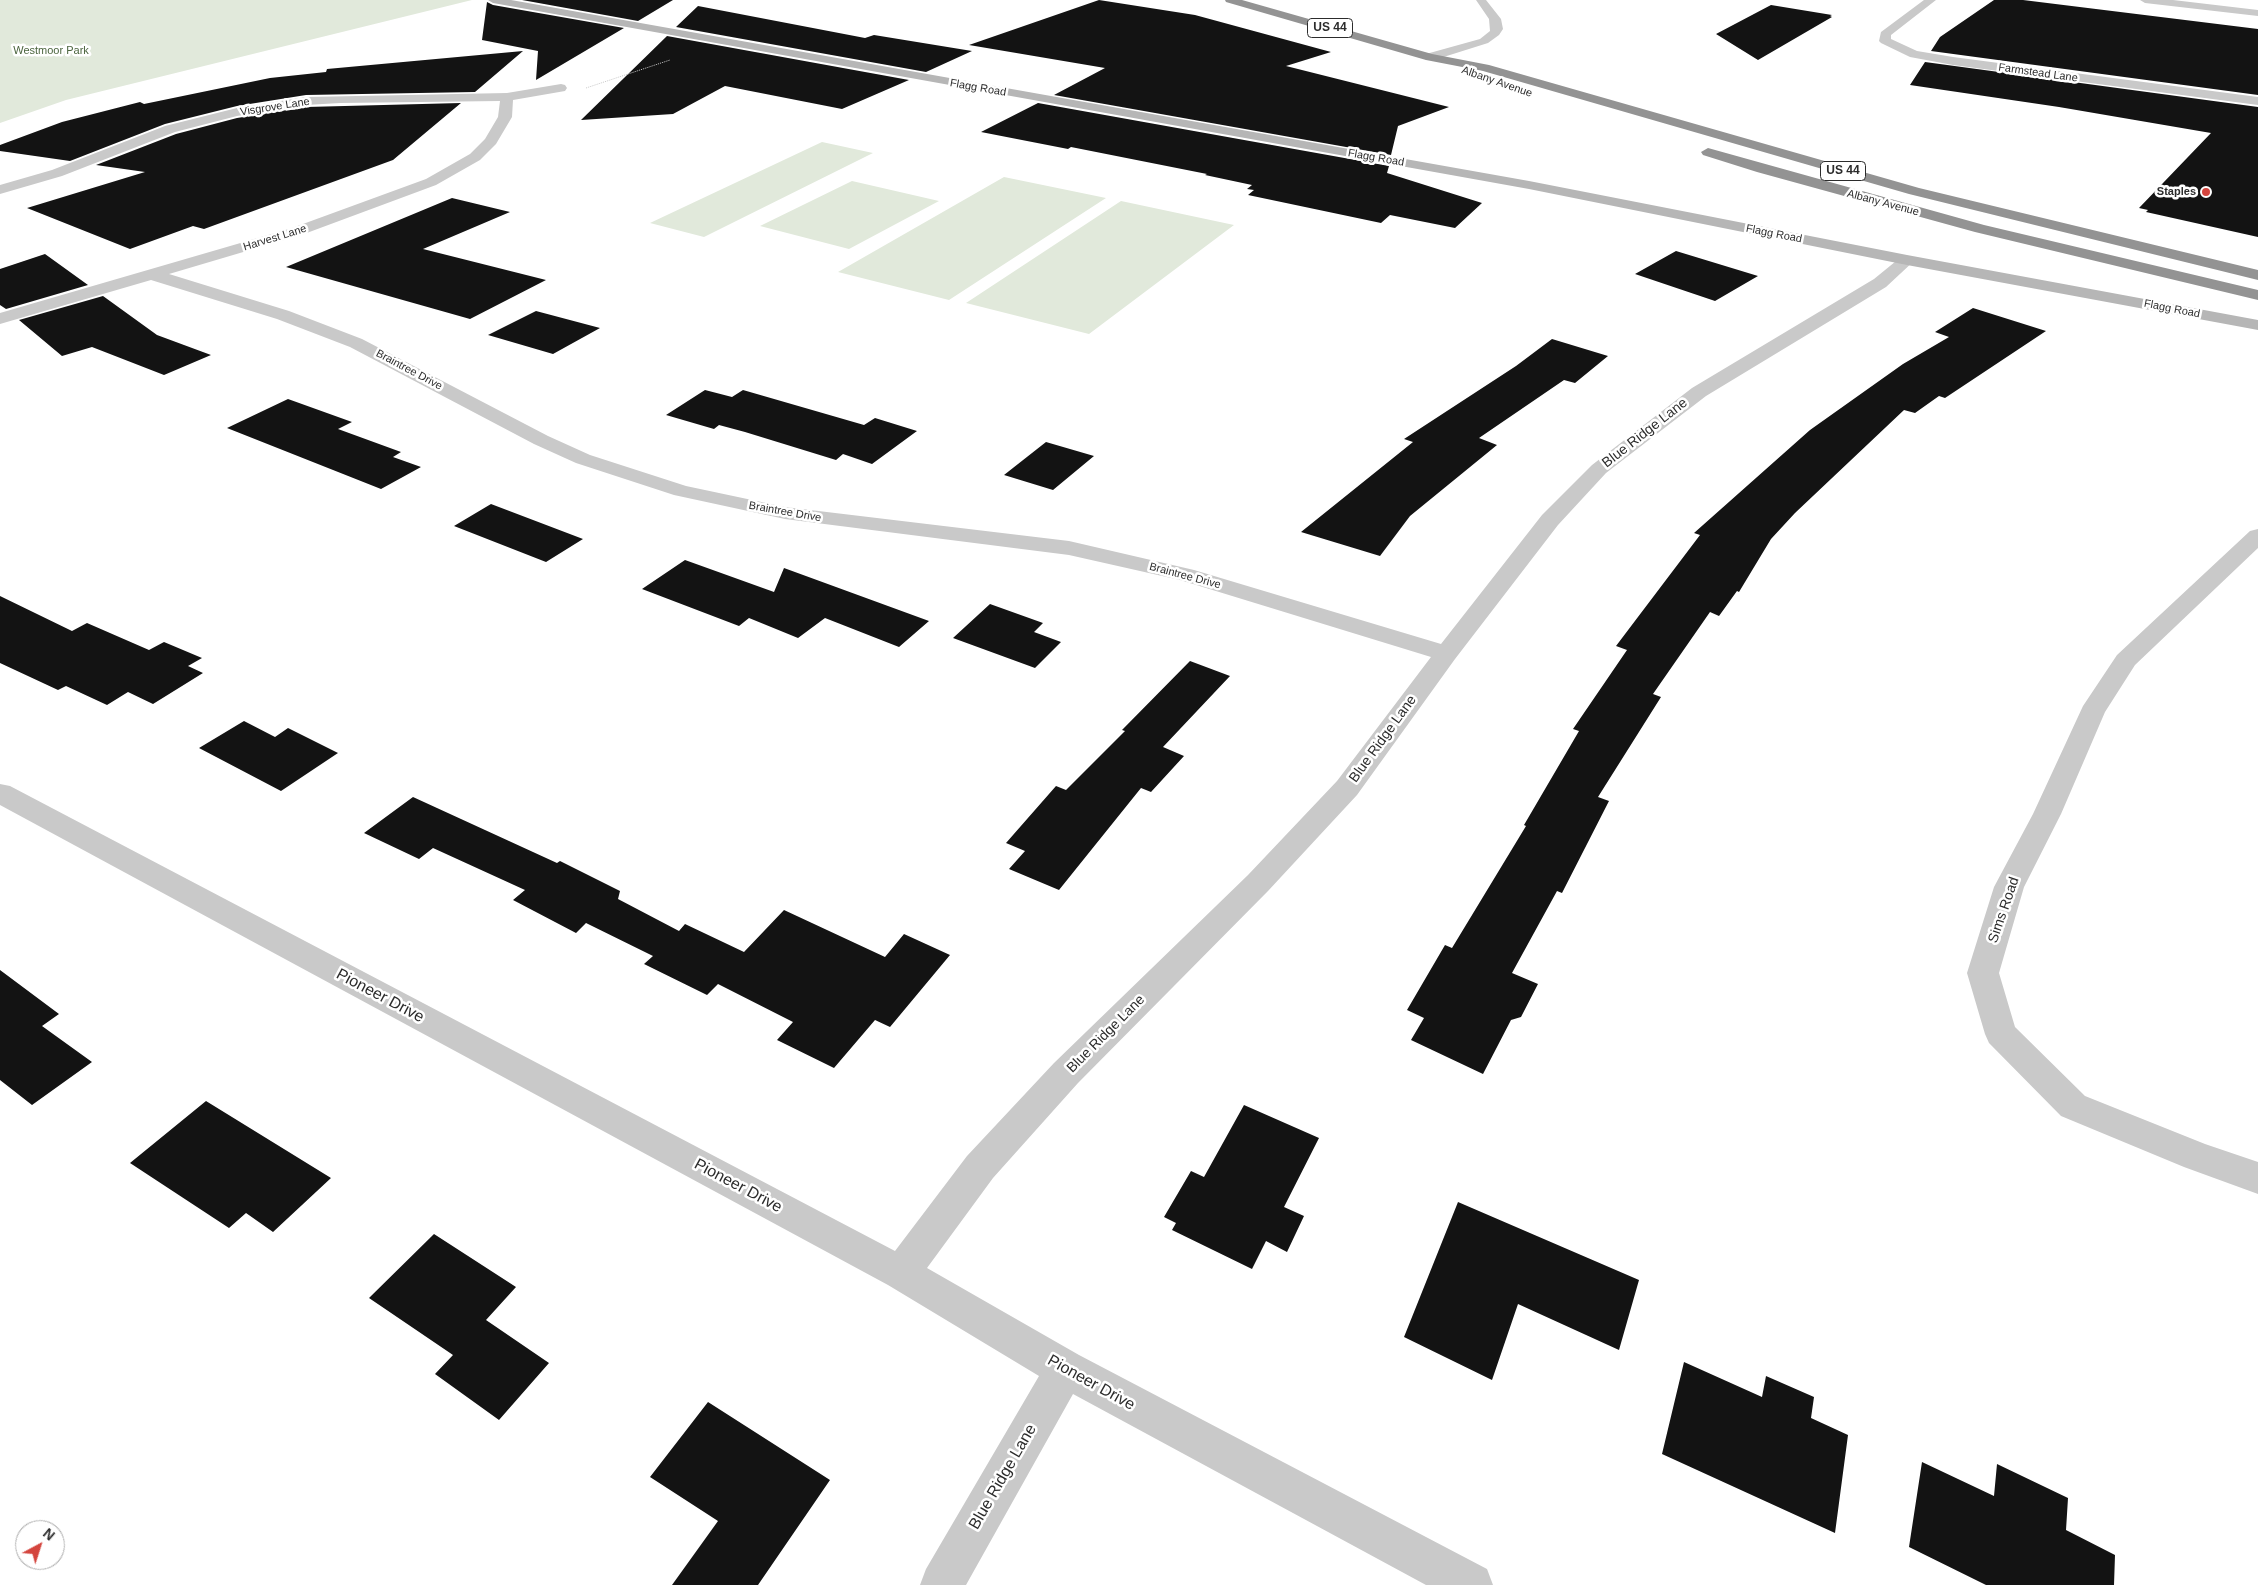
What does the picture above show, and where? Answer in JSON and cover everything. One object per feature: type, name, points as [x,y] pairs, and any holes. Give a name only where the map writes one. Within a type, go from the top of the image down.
[{"type":"highway","name":"Albany Avenue","points":[[1230,0],[1430,57],[1485,68],[1792,157],[1984,210],[2258,275]]},
{"type":"highway","name":"Albany Avenue","points":[[1430,57],[1472,74],[1560,104]]},
{"type":"highway","name":"Albany Avenue","points":[[1698,148],[1772,172],[1980,229],[2258,295]]},
{"type":"street","name":"Flagg Road","points":[[493,0],[1528,185],[1907,260],[2258,325]]},
{"type":"street","points":[[1430,57],[1484,41],[1495,33],[1497,29],[1495,18],[1481,0]]},
{"type":"street","name":"Farmstead Lane","points":[[1931,0],[1884,34],[1885,41],[1914,54],[1953,61],[2258,101]]},
{"type":"street","points":[[2145,0],[2258,13]]},
{"type":"street","name":"Visgrove Lane","points":[[0,190],[77,166],[170,129],[245,111],[306,101],[507,97],[561,88]]},
{"type":"street","name":"Harvest Lane","points":[[0,319],[298,231],[431,182],[475,157],[491,141],[505,117],[507,97]]},
{"type":"street","name":"Blue Ridge Lane","points":[[901,1273],[980,1167],[1066,1074],[1258,883],[1347,788],[1446,654],[1550,520],[1599,469],[1699,392],[1880,283],[1907,260]]},
{"type":"street","name":"Braintree Drive","points":[[154,275],[283,315],[356,342],[541,440],[583,459],[682,491],[785,514],[1069,548],[1186,575],[1446,654]]},
{"type":"street","name":"Sims Road","points":[[2258,536],[2126,660],[2092,712],[2046,814],[2009,887],[1983,973],[2001,1034],[2073,1106],[2196,1156],[2258,1178]]},
{"type":"street","name":"Pioneer Drive","points":[[0,794],[901,1273],[1065,1369],[1471,1585]]},
{"type":"street","name":"Blue Ridge Lane","points":[[942,1585],[1065,1369]]},
{"type":"path","points":[[561,88],[582,90],[672,60]]},
{"type":"green space","name":"Westmoor Park","points":[[0,0],[472,0],[66,100],[0,123]]},
{"type":"green space","points":[[822,142],[873,153],[704,237],[650,223]]},
{"type":"green space","points":[[1004,177],[1106,198],[949,300],[838,272]]},
{"type":"green space","points":[[852,181],[939,201],[849,249],[760,226]]},
{"type":"green space","points":[[1121,201],[1234,225],[1089,334],[966,303]]},
{"type":"building","points":[[522,0],[673,0],[638,21]]},
{"type":"building","points":[[1099,0],[1195,15],[1331,52],[1286,66],[1449,107],[1398,126],[1391,155],[1054,95],[1105,68],[969,45]]},
{"type":"building","points":[[1994,0],[2023,0],[2258,29],[2258,95],[1931,51],[1940,37]]},
{"type":"building","points":[[487,2],[493,5],[624,28],[536,80],[538,51],[482,40]]},
{"type":"building","points":[[1771,5],[1832,15],[1830,16],[1832,17],[1758,60],[1716,34]]},
{"type":"building","points":[[698,6],[865,38],[874,35],[972,51],[926,72],[676,27]]},
{"type":"building","points":[[667,36],[909,80],[842,109],[725,86],[673,114],[581,120]]},
{"type":"building","points":[[523,51],[475,92],[306,95],[237,106],[165,124],[70,161],[0,151],[0,145],[62,122],[140,102],[144,104],[270,78],[326,72],[327,69]]},
{"type":"building","points":[[1925,62],[2258,107],[2258,237],[2146,212],[2148,210],[2139,208],[2211,133],[2059,107],[1910,85]]},
{"type":"building","points":[[461,103],[393,160],[204,229],[193,226],[130,249],[27,208],[145,172],[96,165],[176,134],[237,118],[306,107]]},
{"type":"building","points":[[1038,103],[1389,166],[1387,173],[1482,203],[1455,228],[1390,215],[1381,223],[1248,195],[1254,190],[1247,189],[1252,185],[1205,175],[1207,174],[1071,147],[1068,149],[981,132]]},
{"type":"building","points":[[452,198],[510,212],[423,249],[546,280],[470,319],[286,267]]},
{"type":"building","points":[[1676,251],[1758,276],[1715,301],[1635,274]]},
{"type":"building","points":[[45,254],[88,285],[6,309],[0,305],[0,269]]},
{"type":"building","points":[[103,296],[157,335],[211,355],[164,375],[92,347],[62,356],[19,320]]},
{"type":"building","points":[[1973,308],[2046,331],[1945,398],[1939,396],[1915,413],[1904,410],[1795,513],[1771,539],[1739,592],[1737,591],[1719,616],[1710,612],[1653,694],[1661,697],[1598,797],[1609,801],[1562,893],[1557,891],[1512,973],[1538,984],[1521,1017],[1511,1020],[1483,1074],[1411,1040],[1424,1018],[1407,1010],[1445,945],[1452,948],[1526,826],[1524,825],[1579,731],[1573,729],[1627,650],[1616,646],[1700,535],[1694,533],[1810,430],[1903,364],[1949,337],[1935,332]]},
{"type":"building","points":[[536,311],[600,328],[553,354],[488,335]]},
{"type":"building","points":[[1552,339],[1608,356],[1575,383],[1564,380],[1479,438],[1497,445],[1410,516],[1380,556],[1301,532],[1413,442],[1404,439],[1516,366]]},
{"type":"building","points":[[705,390],[732,397],[743,390],[864,425],[875,418],[917,431],[872,464],[843,454],[836,460],[719,425],[714,429],[666,415]]},
{"type":"building","points":[[288,399],[352,422],[338,429],[401,452],[393,457],[421,467],[381,489],[227,428]]},
{"type":"building","points":[[1046,442],[1094,456],[1053,490],[1004,475]]},
{"type":"building","points":[[491,504],[583,539],[546,562],[454,526]]},
{"type":"building","points":[[685,560],[774,592],[784,568],[929,621],[899,647],[825,618],[798,638],[749,618],[739,626],[642,589]]},
{"type":"building","points":[[0,596],[72,631],[87,623],[149,650],[164,642],[202,658],[188,666],[203,673],[153,704],[128,692],[107,705],[66,686],[58,690],[0,663]]},
{"type":"building","points":[[990,604],[1043,623],[1034,632],[1061,642],[1035,668],[953,638]]},
{"type":"building","points":[[1190,661],[1230,676],[1163,747],[1184,756],[1151,792],[1141,788],[1059,890],[1009,869],[1025,851],[1006,843],[1056,786],[1066,790],[1125,731],[1122,730]]},
{"type":"building","points":[[244,721],[275,737],[288,728],[338,753],[281,791],[199,748]]},
{"type":"building","points":[[413,797],[557,863],[560,861],[620,891],[618,899],[679,931],[685,924],[744,952],[784,910],[885,957],[904,934],[950,955],[890,1027],[875,1020],[834,1068],[777,1040],[793,1022],[718,984],[707,995],[644,964],[653,956],[586,923],[576,933],[513,900],[525,890],[433,848],[419,859],[364,833]]},
{"type":"building","points":[[0,970],[59,1014],[42,1026],[92,1062],[32,1105],[0,1080]]},
{"type":"building","points":[[206,1101],[331,1178],[273,1232],[246,1213],[229,1228],[130,1163]]},
{"type":"building","points":[[1244,1105],[1319,1138],[1284,1207],[1304,1216],[1287,1252],[1266,1241],[1252,1269],[1172,1230],[1176,1223],[1164,1217],[1191,1171],[1204,1177]]},
{"type":"building","points":[[1458,1202],[1639,1280],[1619,1350],[1518,1304],[1492,1380],[1404,1337]]},
{"type":"building","points":[[434,1234],[516,1287],[486,1320],[549,1363],[499,1420],[435,1374],[453,1355],[369,1298]]},
{"type":"building","points":[[1684,1362],[1762,1397],[1766,1376],[1814,1397],[1811,1418],[1848,1435],[1835,1533],[1662,1454]]},
{"type":"building","points":[[708,1402],[830,1480],[758,1585],[672,1585],[718,1521],[650,1477]]},
{"type":"building","points":[[1922,1462],[1994,1496],[1997,1464],[2068,1498],[2066,1530],[2115,1555],[2114,1585],[1986,1585],[1909,1547]]},
{"type":"place","name":"Staples","points":[[2206,192]]}]
